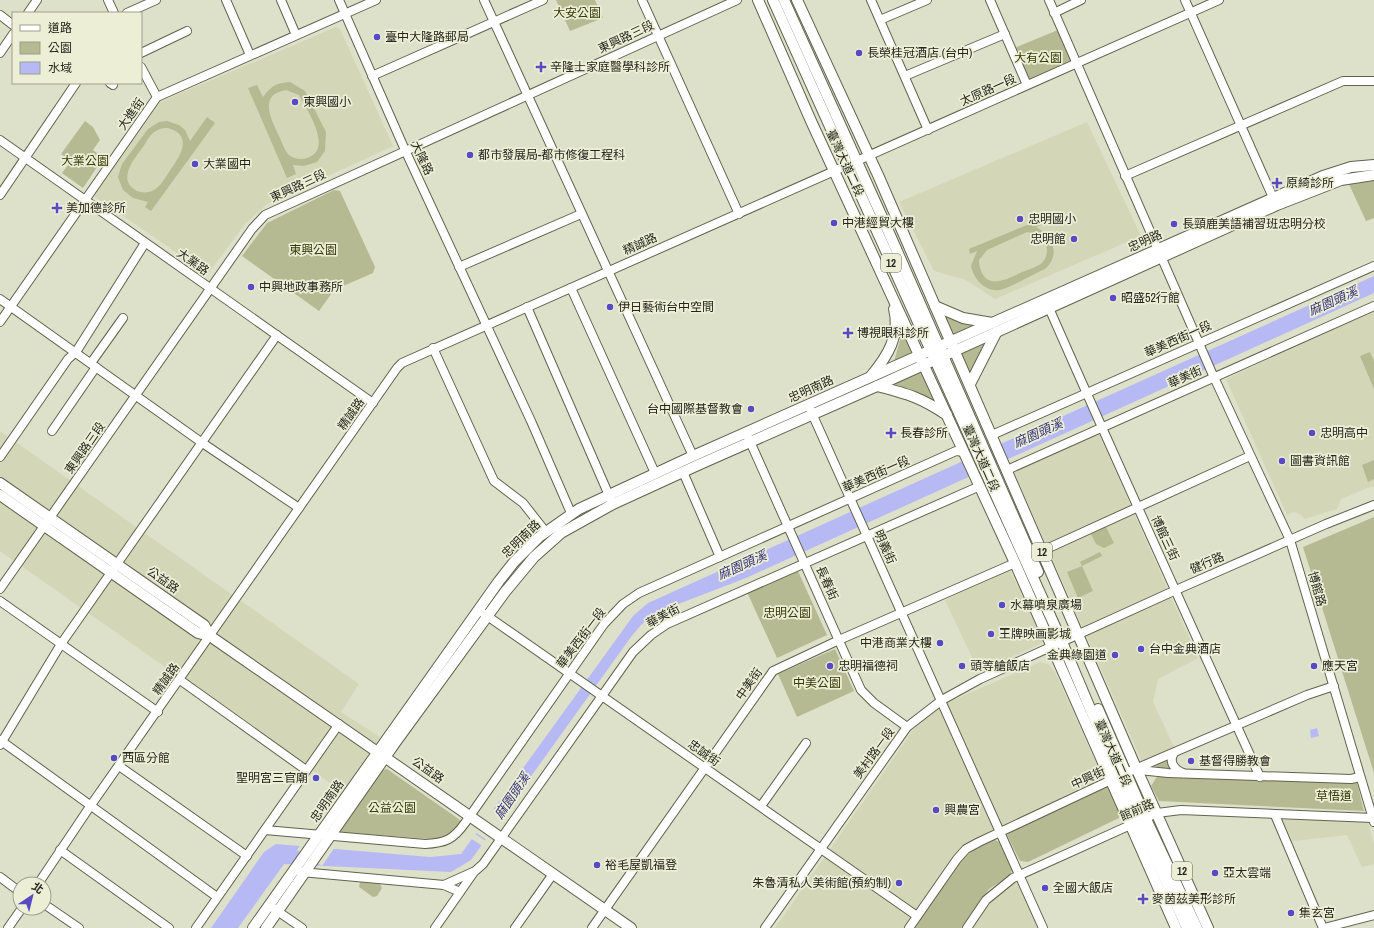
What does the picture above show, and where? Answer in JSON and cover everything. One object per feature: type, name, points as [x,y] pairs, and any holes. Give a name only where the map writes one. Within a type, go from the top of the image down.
[{"type":"main road","name":"臺灣大道二段","points":[[758,0],[834,171],[1015,563],[1051,647],[1119,777],[1139,822],[1196,928]]},
{"type":"main road","name":"臺灣大道二段","points":[[773,0],[853,163]]},
{"type":"main road","name":"臺灣大道二段","points":[[784,0],[853,163],[1065,640],[1119,777],[1187,928]]},
{"type":"main road","name":"臺灣大道二段","points":[[797,0],[936,306],[1137,770],[1208,928]]},
{"type":"main road","name":"忠明路","points":[[1276,202],[1323,176],[1351,167],[1374,165]]},
{"type":"main road","name":"忠明路","points":[[950,341],[1160,253],[1276,202],[1341,180],[1374,175]]},
{"type":"main road","name":"忠明路","points":[[955,351],[1049,308],[1160,253]]},
{"type":"main road","points":[[869,378],[886,358],[895,334],[897,320],[888,286]]},
{"type":"main road","points":[[936,306],[963,318],[992,323]]},
{"type":"main road","points":[[970,384],[996,333]]},
{"type":"main road","name":"忠明南路","points":[[253,928],[273,908],[318,844],[330,835],[478,609],[514,562],[545,531],[571,513],[683,472],[808,405],[950,341]]},
{"type":"main road","name":"忠明南路","points":[[318,844],[319,834],[382,754],[523,568],[548,543],[610,499],[655,473],[693,456],[813,414],[955,351]]},
{"type":"main road","points":[[877,386],[913,395],[927,402],[948,416]]},
{"type":"main road","name":"公益路","points":[[0,483],[204,625],[210,636]]},
{"type":"main road","name":"公益路","points":[[0,495],[198,633],[210,636],[382,754],[630,928]]},
{"type":"main road","name":"臺灣大道二段","points":[[1139,822],[1176,928]]},
{"type":"main road","name":"忠明南路","points":[[266,928],[273,908]]},
{"type":"street","points":[[29,12],[37,0]]},
{"type":"street","points":[[108,0],[114,12]]},
{"type":"street","points":[[129,12],[144,2],[156,0]]},
{"type":"street","points":[[226,0],[250,55]]},
{"type":"street","points":[[281,0],[296,35]]},
{"type":"street","name":"大隆路","points":[[339,0],[405,150],[486,324],[571,513]]},
{"type":"street","name":"大進街","points":[[0,322],[157,97],[376,0]]},
{"type":"street","points":[[484,0],[580,214],[604,266],[609,271],[693,456]]},
{"type":"street","points":[[372,76],[543,0]]},
{"type":"street","points":[[642,0],[739,214]]},
{"type":"street","name":"東興路三段","points":[[0,589],[252,229],[266,215],[405,150],[737,0]]},
{"type":"street","points":[[871,0],[928,130]]},
{"type":"street","points":[[880,20],[927,0]]},
{"type":"street","points":[[990,0],[1027,86]]},
{"type":"street","points":[[1049,0],[1200,345]]},
{"type":"street","points":[[1054,13],[1081,0]]},
{"type":"street","points":[[1185,0],[1276,202]]},
{"type":"street","name":"太原路一段","points":[[853,163],[1219,0]]},
{"type":"street","points":[[0,15],[12,24]]},
{"type":"street","points":[[142,53],[187,31]]},
{"type":"street","points":[[905,76],[1005,34]]},
{"type":"street","points":[[0,53],[12,35]]},
{"type":"street","points":[[142,69],[157,97]]},
{"type":"street","points":[[1125,176],[1343,81],[1374,81]]},
{"type":"street","points":[[0,195],[75,84]]},
{"type":"street","name":"大業路","points":[[0,140],[373,403]]},
{"type":"street","name":"精誠路","points":[[43,876],[91,805],[158,712],[299,508],[402,363],[486,324],[853,163]]},
{"type":"street","points":[[459,267],[580,214]]},
{"type":"street","points":[[0,457],[68,359],[76,352],[145,242]]},
{"type":"street","name":"華美西街一段","points":[[992,435],[1200,345],[1374,266]]},
{"type":"street","points":[[571,288],[655,473]]},
{"type":"street","points":[[0,299],[201,442],[299,508]]},
{"type":"street","name":"華美街","points":[[1007,470],[1213,375],[1374,306]]},
{"type":"street","points":[[527,307],[610,499]]},
{"type":"street","name":"博館三街","points":[[1049,308],[1176,590],[1197,641],[1260,777]]},
{"type":"street","points":[[52,431],[123,318]]},
{"type":"street","points":[[217,897],[96,811],[91,805],[1,742],[61,644],[277,335]]},
{"type":"street","name":"博館路","points":[[1200,345],[1290,540],[1323,656],[1334,686],[1374,820]]},
{"type":"street","points":[[433,348],[494,481],[523,503],[545,531]]},
{"type":"street","name":"明義街","points":[[808,405],[942,700],[1042,928]]},
{"type":"street","name":"長春街","points":[[748,437],[861,690],[874,703],[907,727]]},
{"type":"street","name":"華美西街一段","points":[[265,830],[434,844],[456,836],[473,818],[572,675],[604,624],[623,604],[639,593],[851,502],[956,452],[964,452]]},
{"type":"street","points":[[1042,551],[1250,456]]},
{"type":"street","points":[[683,472],[720,557]]},
{"type":"street","name":"華美街","points":[[435,928],[474,872],[483,864],[500,837],[601,695],[633,652],[650,635],[668,624],[866,533],[980,486]]},
{"type":"street","name":"健行路","points":[[1051,647],[1176,590],[1374,505]]},
{"type":"street","name":"中美街","points":[[592,928],[773,671],[839,640],[1015,563]]},
{"type":"street","points":[[0,601],[158,712]]},
{"type":"street","name":"忠誠街","points":[[478,609],[917,916]]},
{"type":"street","name":"美村路一段","points":[[765,928],[907,727],[942,700],[980,679],[1051,647]]},
{"type":"street","points":[[180,680],[306,770]]},
{"type":"street","name":"中興街","points":[[909,928],[960,855],[972,846],[999,831],[1119,777],[1308,695],[1334,686]]},
{"type":"street","points":[[196,928],[338,724]]},
{"type":"street","points":[[761,806],[806,743]]},
{"type":"street","points":[[1174,754],[1171,760],[1173,766],[1178,771],[1186,774]]},
{"type":"street","points":[[119,766],[247,856]]},
{"type":"street","points":[[1137,770],[1186,774],[1260,777],[1350,779],[1360,777]]},
{"type":"street","name":"館前路","points":[[967,928],[993,892],[1018,875],[1157,813],[1181,810],[1374,820]]},
{"type":"street","points":[[1275,815],[1324,928],[1374,915]]},
{"type":"street","points":[[60,850],[169,928]]},
{"type":"street","points":[[300,870],[339,876],[444,885],[460,892]]},
{"type":"street","points":[[444,885],[474,872]]},
{"type":"street","points":[[514,928],[553,874]]},
{"type":"street","points":[[0,877],[12,886]]},
{"type":"street","points":[[273,908],[302,928]]},
{"type":"street","points":[[52,909],[79,928]]},
{"type":"street","points":[[8,928],[16,916]]},
{"type":"shaded area","points":[[336,27],[340,29],[393,146],[267,204],[245,224],[208,274],[94,196],[160,102]]},
{"type":"shaded area","name":"忠明國小","points":[[1087,122],[1141,236],[995,299],[966,280],[934,271],[899,202]]},
{"type":"shaded area","name":"忠明高中","points":[[1374,311],[1374,487],[1370,487],[1341,499],[1337,509],[1305,519],[1301,515],[1294,512],[1287,515],[1226,379]]},
{"type":"shaded area","points":[[0,431],[359,684],[341,712],[380,737],[343,792],[0,551]]},
{"type":"shaded area","points":[[1099,434],[1198,658],[1158,679],[1153,702],[1175,749],[1143,764],[1014,472]]},
{"type":"shaded area","points":[[1010,570],[1044,642],[979,672],[945,600]]},
{"type":"shaded area","points":[[1040,662],[1049,665],[1055,672],[1102,776],[954,854],[904,928],[775,928],[916,726],[933,709]]},
{"type":"shaded area","points":[[1367,819],[1374,844],[1374,864],[1362,867],[1347,835],[1293,841],[1282,820]]},
{"type":"shaded area","points":[[1017,880],[1038,928],[970,928],[987,902]]},
{"type":"green space","name":"大安公園","points":[[556,0],[595,0],[603,18],[570,31]]},
{"type":"green space","name":"大有公園","points":[[1058,30],[1074,62],[1028,82],[1014,48]]},
{"type":"green space","points":[[285,82],[290,82],[305,91],[326,132],[325,151],[317,162],[304,166],[293,165],[296,174],[287,178],[248,88],[257,85],[263,97],[274,86]],"holes":[[[286,90],[299,95],[312,119],[318,138],[318,146],[315,153],[302,159],[293,157],[286,151],[270,116],[269,109],[269,103],[272,97],[277,93]]]},
{"type":"green space","points":[[207,117],[215,123],[151,211],[145,207],[148,202],[133,198],[123,190],[118,177],[122,164],[148,129],[159,122],[167,121],[179,125],[185,130],[190,141]],"holes":[[[162,128],[168,128],[181,136],[183,142],[182,148],[177,160],[163,182],[152,191],[137,191],[131,186],[127,175],[135,157],[154,132]]]},
{"type":"green space","name":"大業公園","points":[[85,121],[93,127],[100,140],[93,150],[103,158],[83,188],[62,173],[71,161],[61,154]]},
{"type":"green space","points":[[1374,178],[1374,218],[1366,221],[1348,182]]},
{"type":"green space","name":"東興公園","points":[[334,190],[340,191],[375,267],[373,273],[334,290],[319,311],[242,256],[267,223]]},
{"type":"green space","points":[[1039,220],[1041,225],[1036,227],[1047,235],[1051,241],[1054,252],[1050,264],[1045,269],[1009,287],[994,290],[989,289],[980,283],[974,275],[971,266],[977,251],[970,254],[969,249]],"holes":[[[1027,232],[1033,233],[1042,239],[1047,248],[1047,253],[1042,263],[1002,280],[990,281],[985,278],[979,260],[987,250]]]},
{"type":"green space","points":[[936,302],[987,322],[951,338]]},
{"type":"green space","points":[[904,326],[916,354],[893,365]]},
{"type":"green space","points":[[992,337],[970,380],[959,352]]},
{"type":"green space","points":[[1370,352],[1374,361],[1374,389],[1360,356]]},
{"type":"green space","points":[[923,368],[944,411],[883,386]]},
{"type":"green space","points":[[1374,460],[1374,479],[1368,482],[1362,465]]},
{"type":"green space","points":[[1374,517],[1374,773],[1303,547]]},
{"type":"green space","points":[[1106,527],[1114,543],[1104,548],[1096,544],[1091,534]]},
{"type":"green space","points":[[1100,552],[1102,556],[1082,566],[1080,562]]},
{"type":"green space","points":[[1082,566],[1093,591],[1078,598],[1067,572]]},
{"type":"green space","name":"忠明公園","points":[[797,569],[827,635],[777,658],[747,592]]},
{"type":"green space","name":"中美公園","points":[[835,649],[854,691],[797,717],[778,674]]},
{"type":"green space","points":[[1169,758],[1174,771],[1154,766],[1154,765]]},
{"type":"green space","name":"公益公園","points":[[387,769],[463,822],[454,834],[430,839],[339,832],[382,770]]},
{"type":"green space","name":"草悟道","points":[[1158,775],[1357,783],[1364,811],[1159,801],[1151,786]]},
{"type":"green space","points":[[1104,786],[1109,787],[1120,813],[1119,818],[1028,862],[1020,861],[1007,835],[1012,829]]},
{"type":"green space","points":[[993,839],[999,842],[1012,870],[1010,876],[989,889],[962,928],[913,928],[956,865],[973,850]]},
{"type":"green space","points":[[360,882],[380,884],[382,888],[377,896],[373,897],[359,887]]},
{"type":"water","name":"麻園頭溪","points":[[1374,276],[1374,293],[746,578],[655,613],[641,625],[631,637],[471,860],[451,872],[284,864],[238,928],[211,928],[264,852],[276,844],[430,857],[461,854],[633,616],[648,603]]},
{"type":"water","points":[[1317,728],[1319,736],[1311,738],[1310,730]]},
{"type":"pier","points":[[492,807],[505,817],[488,841],[475,832]]},
{"type":"pier","points":[[474,833],[487,842],[484,847],[470,838]]},
{"type":"pier","points":[[301,844],[335,847],[322,866],[297,850]]},
{"type":"place","name":"臺中大隆路郵局","points":[[377,37]]},
{"type":"place","name":"長榮桂冠酒店 (台中)","points":[[859,53]]},
{"type":"place","name":"辛隆士家庭醫學科診所","points":[[541,67]]},
{"type":"place","name":"東興國小","points":[[295,102]]},
{"type":"place","name":"都市發展局-都市修復工程科","points":[[470,155]]},
{"type":"place","name":"大業國中","points":[[195,164]]},
{"type":"place","name":"原綺診所","points":[[1277,183]]},
{"type":"place","name":"美加德診所","points":[[57,208]]},
{"type":"place","name":"忠明國小","points":[[1020,219]]},
{"type":"place","name":"中港經貿大樓","points":[[834,223]]},
{"type":"place","name":"長頸鹿美語補習班忠明分校","points":[[1174,224]]},
{"type":"place","name":"忠明館","points":[[1074,239]]},
{"type":"place","name":"中興地政事務所","points":[[251,287]]},
{"type":"place","name":"昭盛52行館","points":[[1113,298]]},
{"type":"place","name":"伊日藝術台中空間","points":[[610,307]]},
{"type":"place","name":"博視眼科診所","points":[[848,333]]},
{"type":"place","name":"台中國際基督教會","points":[[751,409]]},
{"type":"place","name":"長春診所","points":[[891,433]]},
{"type":"place","name":"忠明高中","points":[[1312,433]]},
{"type":"place","name":"圖書資訊館","points":[[1282,461]]},
{"type":"place","name":"水幕噴泉廣場","points":[[1002,605]]},
{"type":"place","name":"王牌映画影城","points":[[991,634]]},
{"type":"place","name":"中港商業大樓","points":[[940,643]]},
{"type":"place","name":"台中金典酒店","points":[[1141,649]]},
{"type":"place","name":"金典綠園道","points":[[1115,655]]},
{"type":"place","name":"忠明福德祠","points":[[830,666]]},
{"type":"place","name":"頭等艙飯店","points":[[962,666]]},
{"type":"place","name":"應天宮","points":[[1314,666]]},
{"type":"place","name":"西區分館","points":[[114,758]]},
{"type":"place","name":"基督得勝教會","points":[[1191,761]]},
{"type":"place","name":"聖明宮三官廟","points":[[316,778]]},
{"type":"place","name":"興農宮","points":[[936,810]]},
{"type":"place","name":"裕毛屋凱福登","points":[[597,865]]},
{"type":"place","name":"亞太雲端","points":[[1215,873]]},
{"type":"place","name":"朱魯清私人美術館(預約制)","points":[[899,883]]},
{"type":"place","name":"全國大飯店","points":[[1045,888]]},
{"type":"place","name":"麥茵茲美形診所","points":[[1143,899]]},
{"type":"place","name":"集玄宮","points":[[1291,913]]}]
